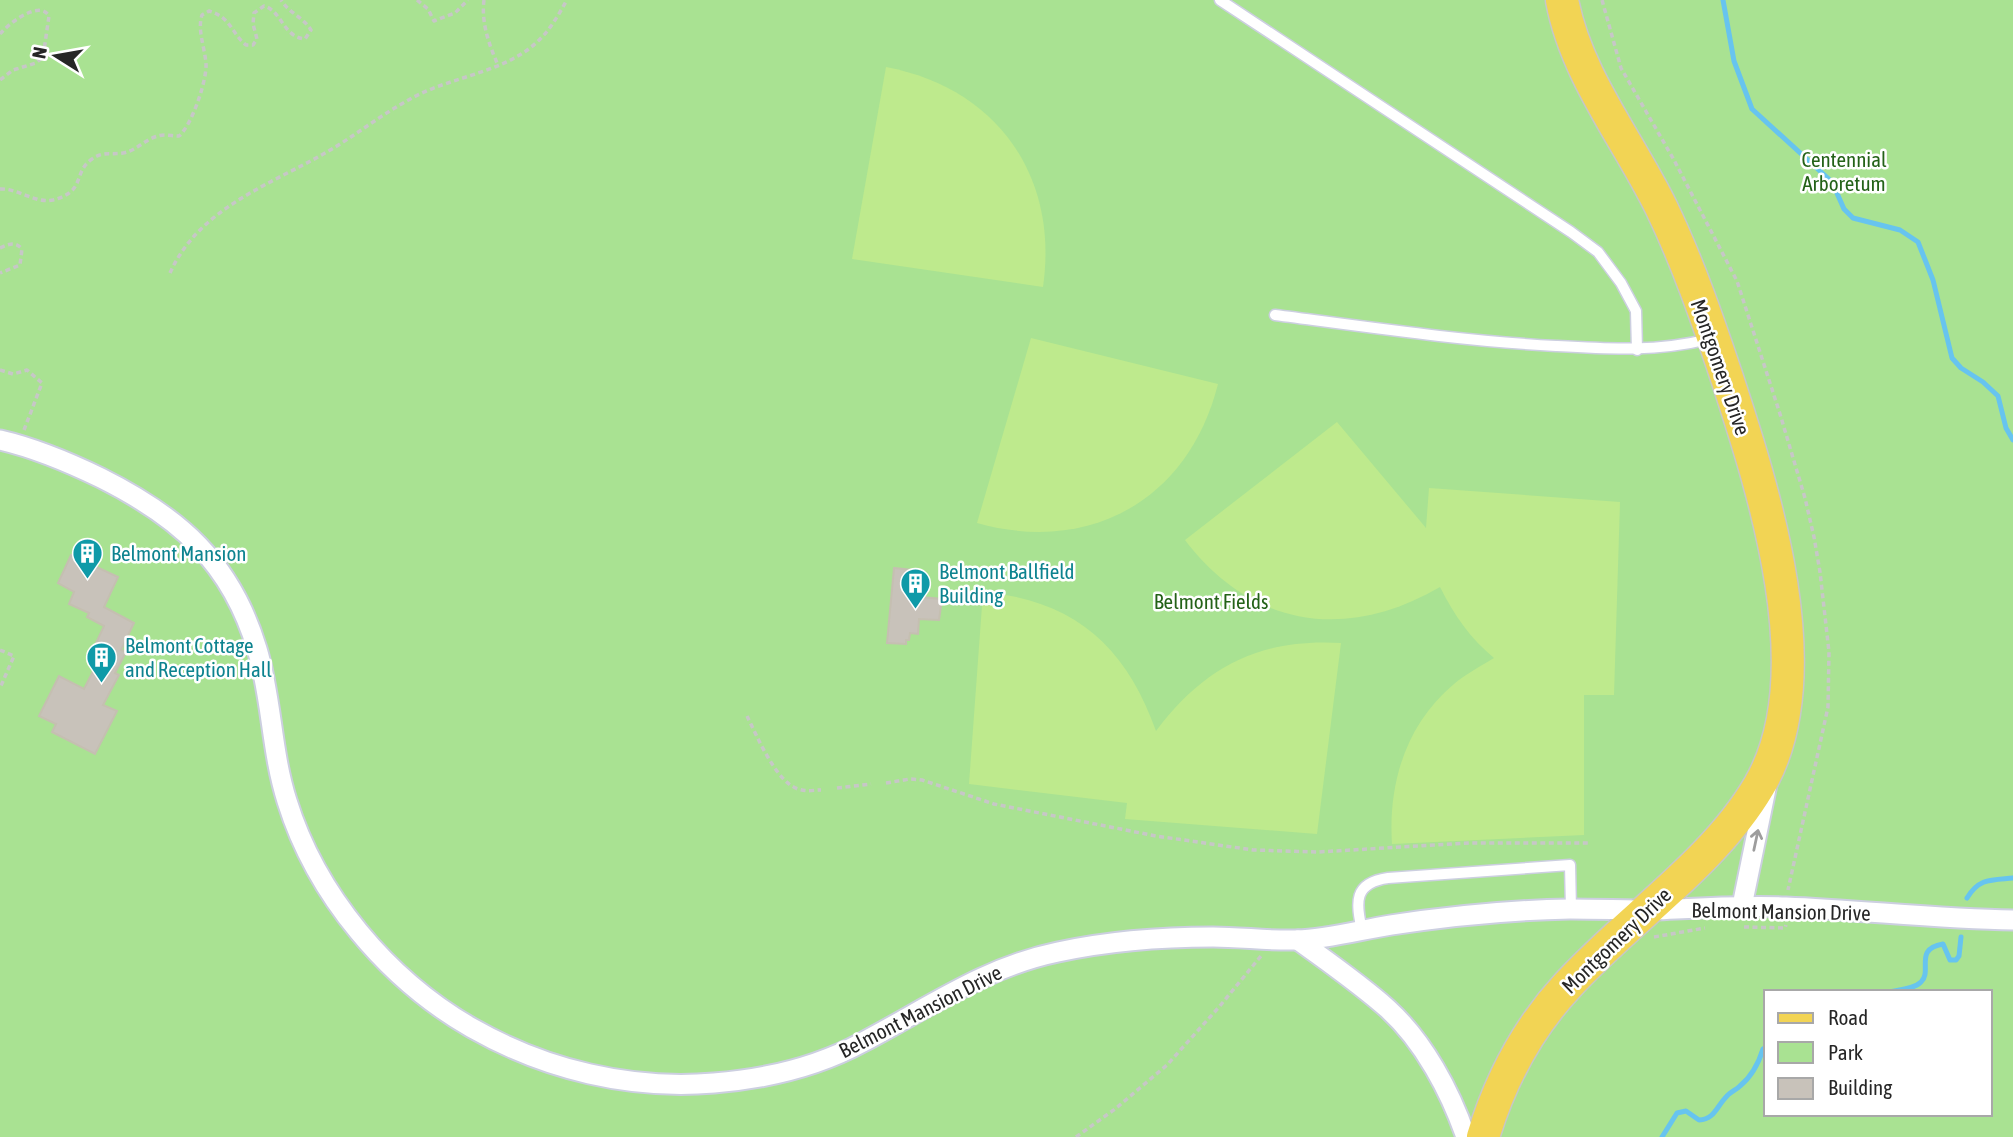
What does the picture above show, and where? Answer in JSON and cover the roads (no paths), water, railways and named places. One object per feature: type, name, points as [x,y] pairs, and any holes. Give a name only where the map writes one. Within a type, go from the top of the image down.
[{"type":"main road","name":"Montgomery Drive","points":[[1483,1137],[1503,1080],[1547,1009],[1580,973],[1650,923],[1749,802],[1772,759],[1785,714],[1787,690],[1782,591],[1757,478],[1713,338],[1663,211],[1584,64],[1573,39],[1562,0]]},
{"type":"street","name":"Belmont Mansion Drive","points":[[10,442],[72,464],[136,496],[166,515],[203,549],[221,573],[249,625],[263,672],[277,764],[289,809],[314,863],[373,948],[421,992],[472,1028],[532,1057],[592,1076],[624,1081],[683,1084],[742,1080],[799,1067],[858,1045],[943,995],[1007,967],[1033,958],[1096,945],[1168,938],[1298,940],[1459,917],[1570,909],[1650,923],[1742,906],[2013,920]]},
{"type":"street","name":"Montgomery Drive","points":[[1742,906],[1772,759]]},
{"type":"street","points":[[1298,940],[1369,993],[1407,1030],[1449,1094],[1465,1137]]},
{"type":"lane","points":[[1220,0],[1598,252],[1621,283],[1636,311],[1636,350]]},
{"type":"lane","points":[[1275,315],[1498,343],[1636,350],[1690,344],[1713,338]]},
{"type":"lane","points":[[1362,931],[1359,914],[1360,892],[1365,884],[1388,878],[1570,864],[1570,909]]},
{"type":"waterway","points":[[1723,0],[1734,61],[1752,109],[1832,182],[1844,209],[1853,218],[1900,230],[1918,242],[1933,280],[1952,358],[1998,396],[2006,428],[2013,440]]},
{"type":"waterway","points":[[1967,898],[1981,883],[2013,878]]},
{"type":"waterway","points":[[1900,990],[1921,982],[1925,972],[1926,955],[1934,947],[1943,944],[1950,960],[1956,960],[1961,937]]},
{"type":"waterway","points":[[1662,1137],[1677,1113],[1686,1111],[1699,1120],[1712,1115],[1728,1095],[1748,1078],[1764,1048]]},
{"type":"place","name":"Belmont Mansion","points":[[88,580]]},
{"type":"place","name":"Belmont Ballfield Building","points":[[916,610]]},
{"type":"place","name":"Belmont Cottage and Reception Hall","points":[[102,684]]},
{"type":"park label","name":"Centennial Arboretum","points":[[1844,171]]},
{"type":"park label","name":"Belmont Fields","points":[[1211,601]]}]
